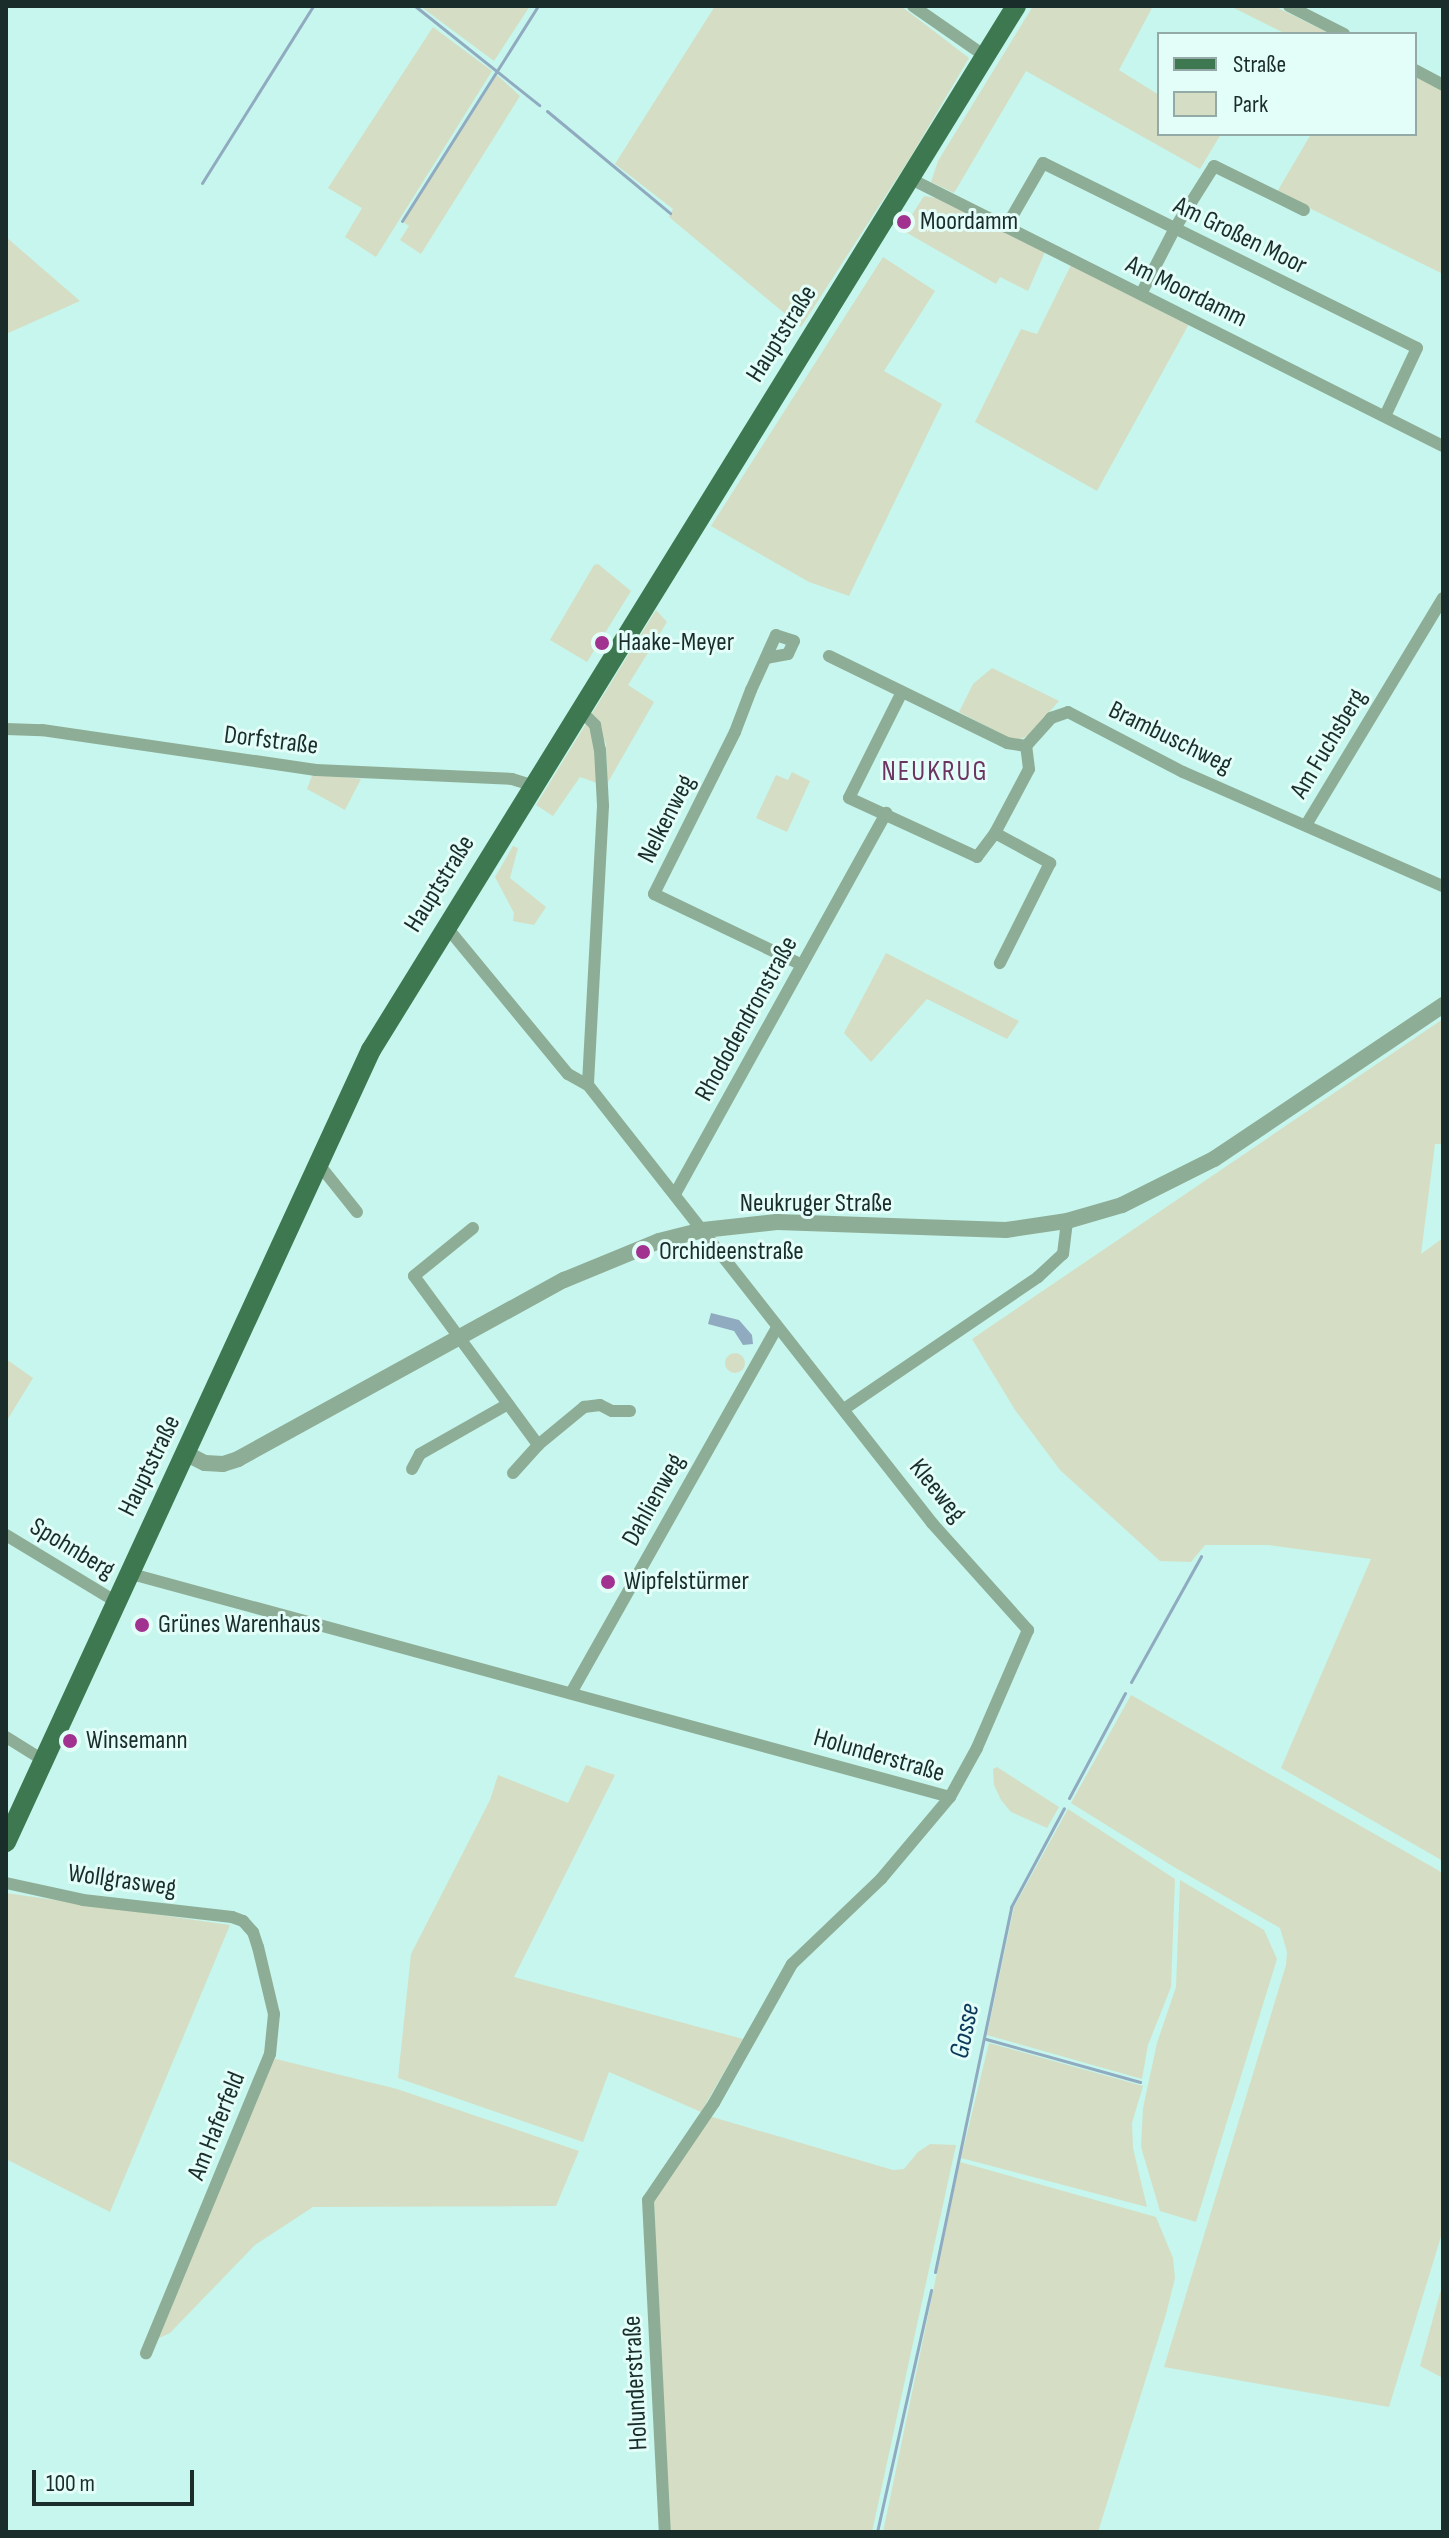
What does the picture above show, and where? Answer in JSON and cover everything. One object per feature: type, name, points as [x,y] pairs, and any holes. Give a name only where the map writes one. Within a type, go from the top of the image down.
[{"type":"main road","name":"Hauptstraße","points":[[6,1842],[371,1050],[445,925],[1016,6]]},
{"type":"street","points":[[913,6],[985,56]]},
{"type":"street","points":[[1289,6],[1340,32]]},
{"type":"street","points":[[1417,71],[1443,85]]},
{"type":"street","name":"Am Großen Moor","points":[[1006,227],[1043,163],[1417,348],[1385,416]]},
{"type":"street","points":[[1141,294],[1175,228],[1214,166],[1304,210]]},
{"type":"street","name":"Am Moordamm","points":[[909,178],[1443,446]]},
{"type":"street","name":"Am Fuchsberg","points":[[1443,598],[1306,825],[1443,886]]},
{"type":"street","points":[[829,656],[892,685],[901,694],[1007,743],[1026,746],[1029,769],[995,833],[977,857],[849,798],[901,694]]},
{"type":"street","name":"Nelkenweg","points":[[766,658],[721,760],[654,894],[802,965]]},
{"type":"street","points":[[579,709],[595,725],[600,750],[603,806],[588,1085]]},
{"type":"street","name":"Brambuschweg","points":[[1026,746],[1051,718],[1068,712],[1137,751],[1306,825]]},
{"type":"street","name":"Dorfstraße","points":[[6,729],[42,730],[316,770],[512,779],[532,785]]},
{"type":"street","name":"Rhododendronstraße","points":[[675,1194],[886,813]]},
{"type":"street","points":[[995,833],[1050,863],[1000,963]]},
{"type":"street","points":[[445,925],[568,1074],[588,1085],[703,1230]]},
{"type":"street","name":"Neukruger Straße","points":[[187,1454],[205,1463],[223,1464],[238,1459],[460,1335],[615,1256],[703,1230],[777,1222],[1006,1230],[1067,1221],[1122,1205],[1214,1159],[1443,1005]]},
{"type":"street","points":[[317,1162],[357,1212]]},
{"type":"street","points":[[844,1409],[1038,1277],[1063,1254],[1067,1221]]},
{"type":"street","points":[[473,1228],[414,1276],[538,1445]]},
{"type":"street","name":"Kleeweg","points":[[703,1230],[776,1329],[844,1409],[932,1523],[1028,1630],[977,1748],[950,1797]]},
{"type":"street","name":"Dahlienweg","points":[[571,1693],[776,1329]]},
{"type":"street","points":[[412,1469],[420,1454],[508,1404]]},
{"type":"street","points":[[513,1473],[538,1445],[593,1404],[612,1411],[630,1411]]},
{"type":"street","name":"Spohnberg","points":[[6,1535],[115,1601]]},
{"type":"street","name":"Holunderstraße","points":[[128,1573],[950,1797],[881,1879],[792,1964],[714,2103],[648,2200],[665,2532]]},
{"type":"street","points":[[6,1737],[43,1760]]},
{"type":"street","name":"Wollgrasweg","points":[[6,1883],[83,1900],[232,1917]]},
{"type":"street","name":"Am Haferfeld","points":[[146,2353],[270,2054],[274,2014],[258,1947],[253,1932],[243,1921],[232,1917]]},
{"type":"green space","points":[[420,6],[530,6],[494,61]]},
{"type":"green space","points":[[715,6],[901,6],[969,58],[910,158],[801,327],[669,217],[673,209],[615,164]]},
{"type":"green space","points":[[1033,6],[1153,6],[1119,70],[1157,94],[1157,136],[1220,136],[1200,169],[1026,71],[954,193],[931,182],[938,161]]},
{"type":"green space","points":[[1230,6],[1274,6],[1327,32],[1282,32]]},
{"type":"green space","points":[[433,27],[492,71],[376,257],[345,237],[362,208],[328,188]]},
{"type":"green space","points":[[497,75],[520,96],[421,254],[400,240],[409,226],[403,222]]},
{"type":"green space","points":[[1417,76],[1443,89],[1443,274],[1277,192],[1310,136],[1417,136]]},
{"type":"green space","points":[[924,196],[936,198],[1045,252],[1028,291],[1000,277],[996,284],[902,230]]},
{"type":"green space","points":[[6,237],[80,301],[6,334]]},
{"type":"green space","points":[[883,257],[935,291],[884,371],[942,404],[849,596],[809,582],[711,526]]},
{"type":"green space","points":[[1071,265],[1189,324],[1097,491],[975,422],[1021,329],[1037,334]]},
{"type":"green space","points":[[598,564],[631,591],[587,662],[550,640],[594,565]]},
{"type":"green space","points":[[656,610],[667,622],[628,685],[654,702],[607,784],[606,743],[591,715]]},
{"type":"green space","points":[[992,668],[1059,701],[1028,736],[1015,741],[959,712],[973,684]]},
{"type":"green space","points":[[587,722],[597,751],[597,783],[580,777],[553,816],[536,805]]},
{"type":"green space","points":[[792,772],[810,781],[787,832],[756,818],[776,775],[788,780]]},
{"type":"green space","points":[[313,773],[361,779],[345,810],[307,789]]},
{"type":"green space","points":[[513,846],[518,848],[510,878],[546,907],[534,925],[513,921],[514,913],[495,877]]},
{"type":"green space","points":[[886,953],[1019,1021],[1007,1039],[927,999],[871,1062],[844,1033]]},
{"type":"green space","points":[[1443,1019],[1443,1144],[1435,1144],[1421,1254],[1443,1238],[1443,1861],[1281,1768],[1371,1559],[1268,1545],[1205,1545],[1191,1562],[1160,1561],[1060,1470],[1015,1410],[972,1339]]},
{"type":"green space","points":[[735,1353],[742,1356],[745,1363],[742,1370],[735,1373],[728,1370],[725,1363],[728,1356]]},
{"type":"green space","points":[[6,1359],[33,1378],[6,1422]]},
{"type":"green space","points":[[1131,1695],[1443,1873],[1443,2230],[1389,2407],[1164,2367],[1286,1965],[1287,1952],[1280,1928],[1071,1803]]},
{"type":"green space","points":[[586,1765],[615,1775],[514,1977],[743,2039],[701,2112],[609,2072],[583,2142],[398,2078],[411,1954],[490,1800],[498,1775],[568,1803]]},
{"type":"green space","points":[[997,1767],[1059,1807],[1047,1828],[1011,1812],[1001,1800],[994,1785],[993,1769]]},
{"type":"green space","points":[[1068,1809],[1175,1879],[1171,1987],[1148,2045],[1142,2079],[987,2035],[1014,1907]]},
{"type":"green space","points":[[1180,1880],[1264,1930],[1277,1959],[1196,2222],[1160,2211],[1141,2147],[1143,2108],[1157,2043],[1176,1987]]},
{"type":"green space","points":[[6,1893],[230,1925],[110,2212],[6,2159]]},
{"type":"green space","points":[[989,2043],[1143,2086],[1132,2123],[1133,2148],[1147,2207],[961,2158]]},
{"type":"green space","points":[[272,2058],[397,2089],[579,2151],[556,2206],[313,2207],[255,2245],[170,2333],[157,2339]]},
{"type":"green space","points":[[709,2116],[893,2170],[904,2169],[918,2152],[930,2144],[956,2145],[872,2532],[669,2532],[654,2201]]},
{"type":"green space","points":[[960,2162],[1156,2217],[1173,2258],[1175,2278],[1166,2314],[1098,2532],[883,2532]]},
{"type":"green space","points":[[1443,2282],[1443,2378],[1420,2366]]},
{"type":"water","points":[[711,1313],[739,1320],[752,1335],[753,1344],[743,1345],[734,1331],[708,1324]]},
{"type":"waterway","points":[[202,183],[313,6]]},
{"type":"waterway","points":[[415,6],[539,105]]},
{"type":"waterway","points":[[402,221],[538,6]]},
{"type":"waterway","points":[[547,111],[670,213]]},
{"type":"waterway","name":"Gosse","points":[[1131,1682],[1201,1556]]},
{"type":"waterway","name":"Gosse","points":[[1069,1798],[1125,1693]]},
{"type":"waterway","name":"Gosse","points":[[935,2272],[1011,1907],[1064,1808]]},
{"type":"waterway","points":[[986,2039],[1140,2082]]},
{"type":"waterway","name":"Gosse","points":[[877,2532],[931,2290]]},
{"type":"place","name":"Moordamm","points":[[904,222]]},
{"type":"place","name":"Haake-Meyer","points":[[602,643]]},
{"type":"place","name":"Orchideenstraße","points":[[643,1252]]},
{"type":"place","name":"Wipfelstürmer","points":[[608,1582]]},
{"type":"place","name":"Grünes Warenhaus","points":[[142,1625]]},
{"type":"place","name":"Winsemann","points":[[70,1741]]},
{"type":"district","name":"NEUKRUG","points":[[935,772]]}]
